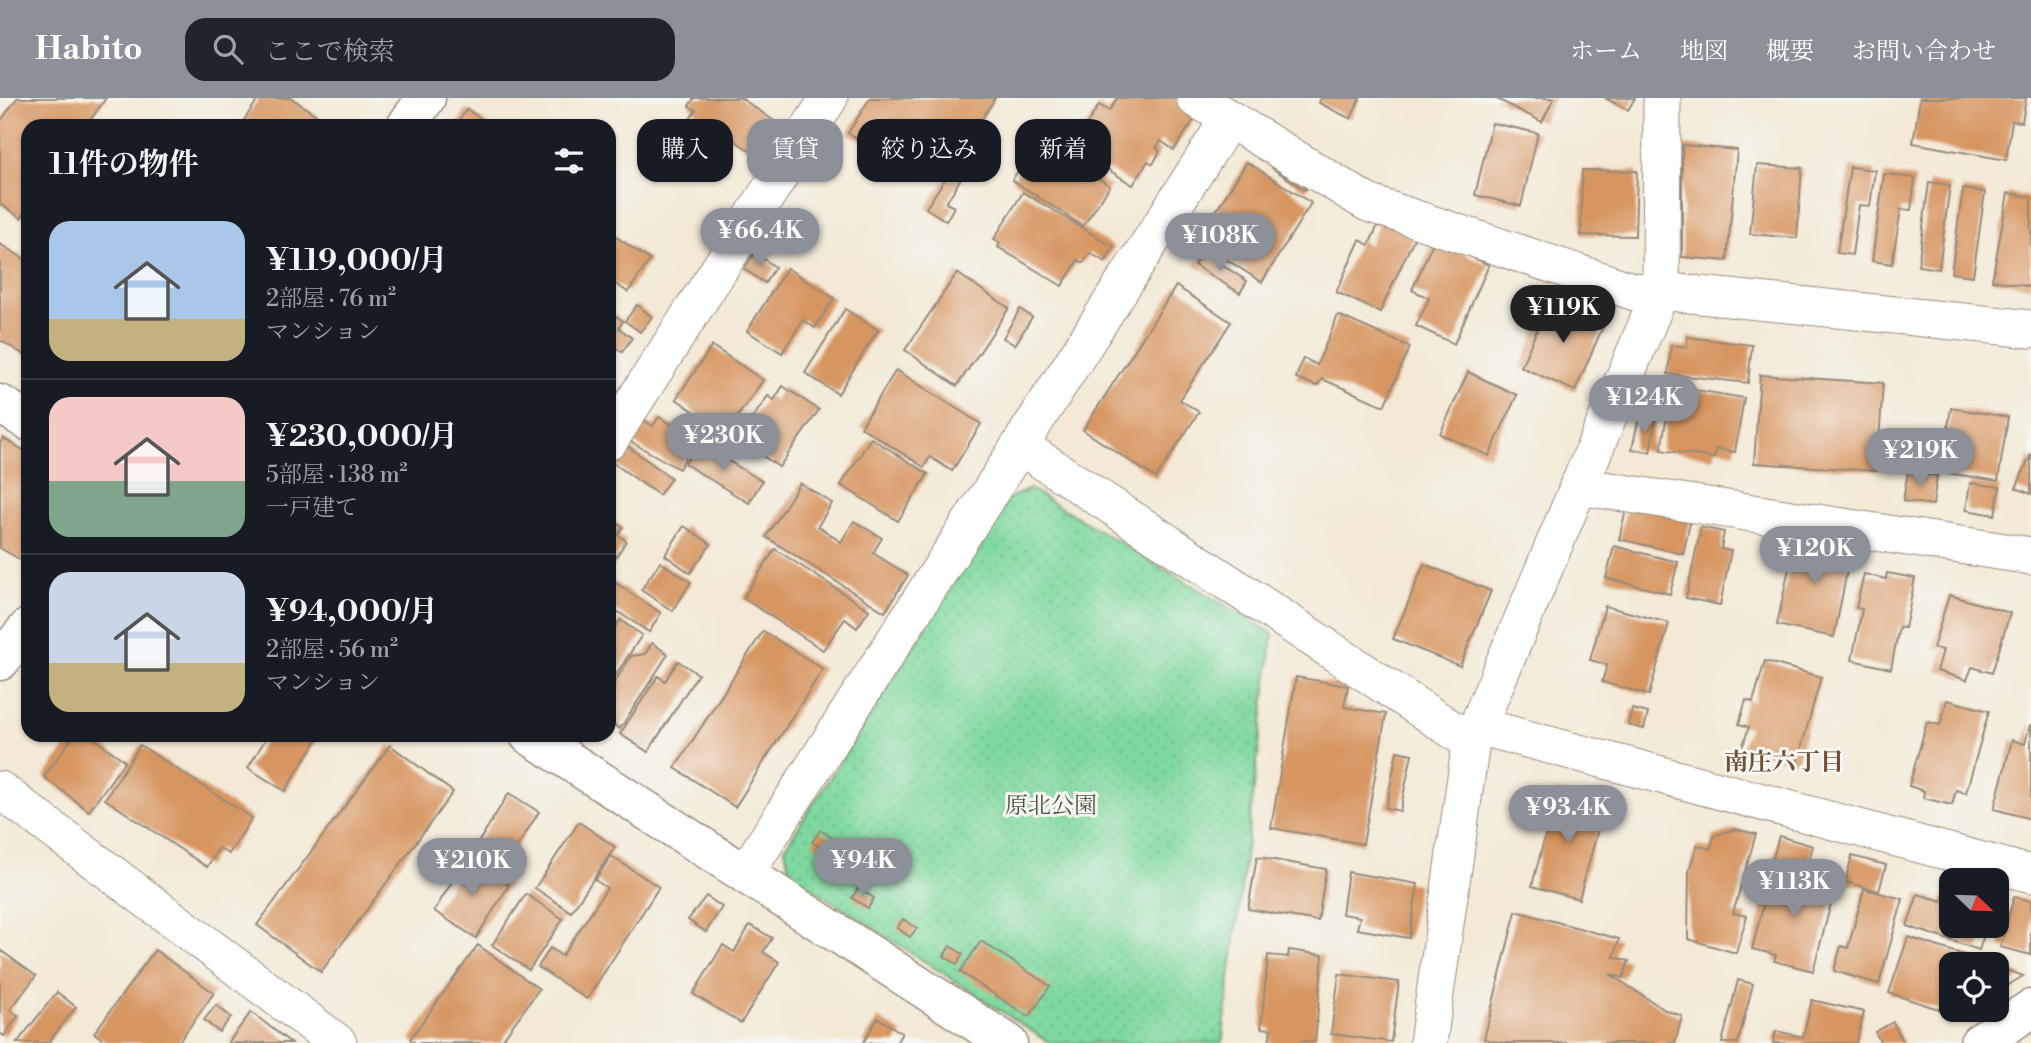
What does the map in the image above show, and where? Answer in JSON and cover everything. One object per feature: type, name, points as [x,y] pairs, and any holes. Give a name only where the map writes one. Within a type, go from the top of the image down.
[{"type":"street","points":[[411,119],[426,98]]},
{"type":"street","points":[[616,430],[829,98]]},
{"type":"street","points":[[1195,98],[1368,203],[1635,292],[1661,291],[2031,329]]},
{"type":"street","points":[[1428,1043],[1474,734],[1661,291],[1662,98]]},
{"type":"street","points":[[745,874],[1229,119]]},
{"type":"street","points":[[0,404],[21,417]]},
{"type":"street","points":[[1020,446],[1474,734],[2031,874]]},
{"type":"street","points":[[1578,486],[2031,556]]},
{"type":"street","points":[[0,661],[21,636]]},
{"type":"street","points":[[540,742],[1009,1043]]},
{"type":"street","points":[[0,790],[338,1043]]},
{"type":"street","points":[[1979,1043],[2031,1009]]},
{"type":"green space","name":"原北公園","points":[[1030,489],[1273,634],[1222,1043],[1050,1043],[790,874],[785,848],[1009,498]]},
{"type":"building","points":[[17,98],[106,98],[91,119],[21,119],[21,218],[0,204],[0,122]]},
{"type":"building","points":[[259,98],[291,98],[319,117],[318,119],[245,119]]},
{"type":"building","points":[[694,98],[741,98],[771,119],[747,119],[747,149],[733,140],[733,119],[690,119],[696,110],[689,106]]},
{"type":"building","points":[[870,98],[995,98],[982,119],[857,119],[857,139],[848,133]]},
{"type":"building","points":[[1117,98],[1176,98],[1188,106],[1195,118],[1174,150],[1161,141],[1156,148],[1160,151],[1153,164],[1148,161],[1133,185],[1111,171],[1111,119],[1090,119],[1099,105],[1109,111]]},
{"type":"building","points":[[1321,98],[1360,98],[1351,119],[1319,103]]},
{"type":"building","points":[[1495,98],[1554,98],[1542,122]]},
{"type":"building","points":[[1605,98],[1635,98],[1628,110]]},
{"type":"building","points":[[1920,98],[2026,98],[2022,122],[2012,121],[2006,160],[1913,143]]},
{"type":"building","points":[[467,109],[481,119],[460,119]]},
{"type":"building","points":[[1492,123],[1538,133],[1521,206],[1475,195]]},
{"type":"building","points":[[1682,145],[1737,150],[1727,261],[1682,257]]},
{"type":"building","points":[[1277,160],[1311,181],[1305,190],[1272,168]]},
{"type":"building","points":[[1247,162],[1311,203],[1262,282],[1197,241]]},
{"type":"building","points":[[1757,165],[1802,168],[1797,238],[1750,234]]},
{"type":"building","points":[[1850,167],[1875,170],[1870,206],[1859,205],[1852,255],[1837,253]]},
{"type":"building","points":[[1582,170],[1637,171],[1635,236],[1581,235]]},
{"type":"building","points":[[1884,174],[1915,178],[1911,210],[1901,209],[1892,264],[1872,261]]},
{"type":"building","points":[[943,182],[959,182],[946,203],[954,207],[946,221],[926,208]]},
{"type":"building","points":[[1015,182],[1104,182],[1110,186],[1083,226]]},
{"type":"building","points":[[1929,182],[1950,185],[1939,269],[1918,266]]},
{"type":"building","points":[[1963,189],[1985,192],[1973,276],[1951,273]]},
{"type":"building","points":[[1023,192],[1114,247],[1105,262],[1090,253],[1083,263],[1078,260],[1062,286],[998,247],[1000,243],[994,239]]},
{"type":"building","points":[[2008,193],[2031,197],[2031,287],[1992,280]]},
{"type":"building","points":[[1382,216],[1417,232],[1380,312],[1336,292],[1360,240],[1369,245]]},
{"type":"building","points":[[616,237],[650,260],[628,292],[616,284]]},
{"type":"building","points":[[1434,240],[1489,265],[1454,344],[1416,326],[1429,298],[1412,290]]},
{"type":"building","points":[[0,244],[21,257],[21,353],[0,340]]},
{"type":"building","points":[[1202,252],[1247,281],[1240,293],[1194,265]]},
{"type":"building","points":[[755,253],[775,267],[765,283],[744,269]]},
{"type":"building","points":[[787,268],[834,298],[815,328],[803,320],[782,353],[747,331]]},
{"type":"building","points":[[957,273],[1009,308],[957,386],[905,350]]},
{"type":"building","points":[[1176,286],[1231,322],[1180,400],[1199,412],[1156,478],[1083,430]]},
{"type":"building","points":[[1550,299],[1605,322],[1575,391],[1521,367]]},
{"type":"building","points":[[637,305],[652,317],[640,332],[625,321]]},
{"type":"building","points":[[845,309],[878,330],[838,394],[805,373]]},
{"type":"building","points":[[1020,309],[1032,317],[1015,345],[1003,338]]},
{"type":"building","points":[[1338,315],[1410,347],[1384,406],[1322,379],[1317,386],[1296,378],[1303,358],[1317,365]]},
{"type":"building","points":[[616,316],[623,321],[619,328],[632,338],[622,352],[616,348]]},
{"type":"building","points":[[1687,337],[1752,345],[1748,383],[1668,374],[1671,345],[1687,347]]},
{"type":"building","points":[[712,346],[763,380],[726,433],[676,399]]},
{"type":"building","points":[[896,370],[981,424],[952,471],[930,457],[924,467],[861,427]]},
{"type":"building","points":[[1468,372],[1517,395],[1489,456],[1440,434]]},
{"type":"building","points":[[1760,375],[1883,383],[1877,471],[1754,463]]},
{"type":"building","points":[[783,386],[819,410],[779,467],[738,439],[768,396],[774,400]]},
{"type":"building","points":[[1672,386],[1744,398],[1735,452],[1716,449],[1714,458],[1661,450]]},
{"type":"building","points":[[1951,408],[2008,417],[1998,481],[1941,472]]},
{"type":"building","points":[[639,417],[653,426],[659,417],[696,439],[679,469],[626,439]]},
{"type":"building","points":[[1639,417],[1656,420],[1650,452],[1632,449]]},
{"type":"building","points":[[3,438],[21,449],[21,560],[0,548],[0,443]]},
{"type":"building","points":[[871,438],[928,474],[898,521],[841,485]]},
{"type":"building","points":[[622,442],[671,478],[659,495],[616,465],[616,450]]},
{"type":"building","points":[[697,442],[762,481],[749,503],[685,464]]},
{"type":"building","points":[[2031,454],[2031,494],[2016,488]]},
{"type":"building","points":[[1908,471],[1937,476],[1933,505],[1903,501]]},
{"type":"building","points":[[800,483],[832,503],[818,526],[841,542],[854,521],[882,538],[873,553],[908,575],[885,612],[766,537]]},
{"type":"building","points":[[1970,483],[2000,487],[1995,515],[1966,510]]},
{"type":"building","points":[[1628,501],[1692,514],[1683,554],[1619,539]]},
{"type":"building","points":[[616,522],[623,527],[618,535],[626,541],[616,557]]},
{"type":"building","points":[[684,526],[711,544],[690,573],[665,555]]},
{"type":"building","points":[[1701,527],[1724,532],[1721,549],[1731,551],[1720,605],[1686,598]]},
{"type":"building","points":[[1796,535],[1852,546],[1834,637],[1777,625]]},
{"type":"building","points":[[1614,546],[1678,562],[1670,594],[1606,578]]},
{"type":"building","points":[[775,549],[869,610],[857,628],[845,619],[823,650],[743,598]]},
{"type":"building","points":[[660,562],[691,582],[673,611],[641,590]]},
{"type":"building","points":[[1424,564],[1491,591],[1460,666],[1393,639]]},
{"type":"building","points":[[1887,573],[1915,578],[1905,628],[1899,627],[1891,669],[1852,660],[1862,609],[1856,608],[1864,574],[1886,579]]},
{"type":"building","points":[[616,583],[661,613],[649,632],[616,611]]},
{"type":"building","points":[[1949,595],[2010,613],[1992,673],[1972,667],[1967,680],[1937,671],[1943,650],[1933,648]]},
{"type":"building","points":[[1605,606],[1669,623],[1649,695],[1602,682],[1607,665],[1590,660]]},
{"type":"building","points":[[620,620],[642,635],[616,674],[616,626]]},
{"type":"building","points":[[763,631],[823,669],[735,807],[675,768]]},
{"type":"building","points":[[652,643],[668,654],[620,729],[616,726],[616,680],[631,656],[645,654]]},
{"type":"building","points":[[678,661],[698,674],[648,752],[620,734],[658,676],[665,681]]},
{"type":"building","points":[[1765,661],[1821,677],[1797,763],[1742,748],[1749,727],[1739,724],[1746,700],[1753,702]]},
{"type":"building","points":[[1296,677],[1348,686],[1344,707],[1386,714],[1363,844],[1271,828]]},
{"type":"building","points":[[1947,700],[1989,711],[1966,793],[1956,790],[1952,805],[1923,798],[1924,791],[1909,786],[1927,722],[1940,725]]},
{"type":"building","points":[[1632,709],[1648,713],[1644,729],[1628,725]]},
{"type":"building","points":[[2030,725],[2031,819],[1994,809],[2012,740],[2025,744]]},
{"type":"building","points":[[69,742],[99,742],[125,761],[89,811],[44,777]]},
{"type":"building","points":[[264,742],[316,742],[285,791],[248,768]]},
{"type":"building","points":[[140,745],[252,818],[229,854],[219,848],[207,867],[105,799]]},
{"type":"building","points":[[390,745],[453,792],[321,972],[257,925]]},
{"type":"building","points":[[1397,751],[1412,754],[1400,811],[1386,808]]},
{"type":"building","points":[[1557,791],[1605,804],[1579,899],[1532,886]]},
{"type":"building","points":[[509,793],[539,812],[501,872],[471,854]]},
{"type":"building","points":[[579,822],[615,847],[571,912],[535,888]]},
{"type":"building","points":[[1735,829],[1756,834],[1733,913],[1747,916],[1736,953],[1688,939],[1689,871],[1697,845],[1710,849],[1714,836]]},
{"type":"building","points":[[820,830],[838,842],[831,854],[812,842]]},
{"type":"building","points":[[1779,836],[1813,846],[1805,874],[1771,865]]},
{"type":"building","points":[[611,856],[659,887],[587,999],[538,967],[550,948],[562,956],[607,888],[595,880]]},
{"type":"building","points":[[1852,856],[1886,865],[1879,891],[1845,882]]},
{"type":"building","points":[[1257,857],[1326,869],[1318,921],[1248,909]]},
{"type":"building","points":[[467,858],[509,885],[476,938],[434,911]]},
{"type":"building","points":[[1773,868],[1836,885],[1813,971],[1774,961],[1776,955],[1752,949]]},
{"type":"building","points":[[1348,872],[1418,884],[1409,938],[1357,929],[1360,917],[1342,914]]},
{"type":"building","points":[[858,888],[874,898],[868,908],[852,898]]},
{"type":"building","points":[[1864,889],[1903,899],[1879,984],[1834,971],[1841,946],[1848,948]]},
{"type":"building","points":[[526,894],[563,919],[529,970],[492,945]]},
{"type":"building","points":[[1918,894],[1939,900],[1939,937],[1907,926]]},
{"type":"building","points":[[706,896],[722,907],[706,932],[688,920]]},
{"type":"building","points":[[2014,897],[2031,901],[2031,955],[2000,947],[2003,938],[2009,938],[2009,915]]},
{"type":"building","points":[[1516,911],[1619,939],[1614,957],[1629,961],[1623,978],[1610,974],[1665,1010],[1682,1016],[1675,1043],[1502,1043],[1484,1039]]},
{"type":"building","points":[[903,919],[917,928],[910,937],[897,928]]},
{"type":"building","points":[[750,925],[772,938],[763,952],[779,962],[741,1023],[693,994],[723,945],[734,952]]},
{"type":"building","points":[[1908,937],[1955,952],[1939,952],[1939,1009],[1889,993]]},
{"type":"building","points":[[1943,938],[1983,938],[1979,950]]},
{"type":"building","points":[[981,941],[1050,986],[1029,1017],[960,972]]},
{"type":"building","points":[[478,945],[539,989],[500,1043],[415,1043],[410,1039]]},
{"type":"building","points":[[950,946],[963,954],[957,964],[944,956]]},
{"type":"building","points":[[0,950],[36,976],[10,1010],[18,1016],[4,1036],[0,1033]]},
{"type":"building","points":[[155,950],[214,993],[178,1043],[108,1043],[94,1033]]},
{"type":"building","points":[[1289,950],[1323,955],[1315,1042],[1269,1043],[1271,1029],[1261,1028],[1268,955],[1288,957]]},
{"type":"building","points":[[2009,971],[2023,976],[2009,985]]},
{"type":"building","points":[[1339,974],[1399,982],[1391,1042],[1331,1034]]},
{"type":"building","points":[[1738,980],[1753,984],[1738,1043],[1722,1043]]},
{"type":"building","points":[[57,992],[76,1007],[48,1043],[17,1043]]},
{"type":"building","points":[[1812,1000],[1864,1012],[1856,1043],[1773,1043],[1776,1031],[1803,1037]]},
{"type":"building","points":[[216,1005],[231,1017],[219,1032],[204,1020]]},
{"type":"building","points":[[251,1012],[291,1043],[228,1043]]},
{"type":"building","points":[[878,1018],[902,1033],[896,1043],[863,1043]]},
{"type":"building","points":[[1893,1022],[1904,1043],[1881,1043],[1875,1032]]},
{"type":"district","name":"南庄六丁目","points":[[1784,762]]}]
